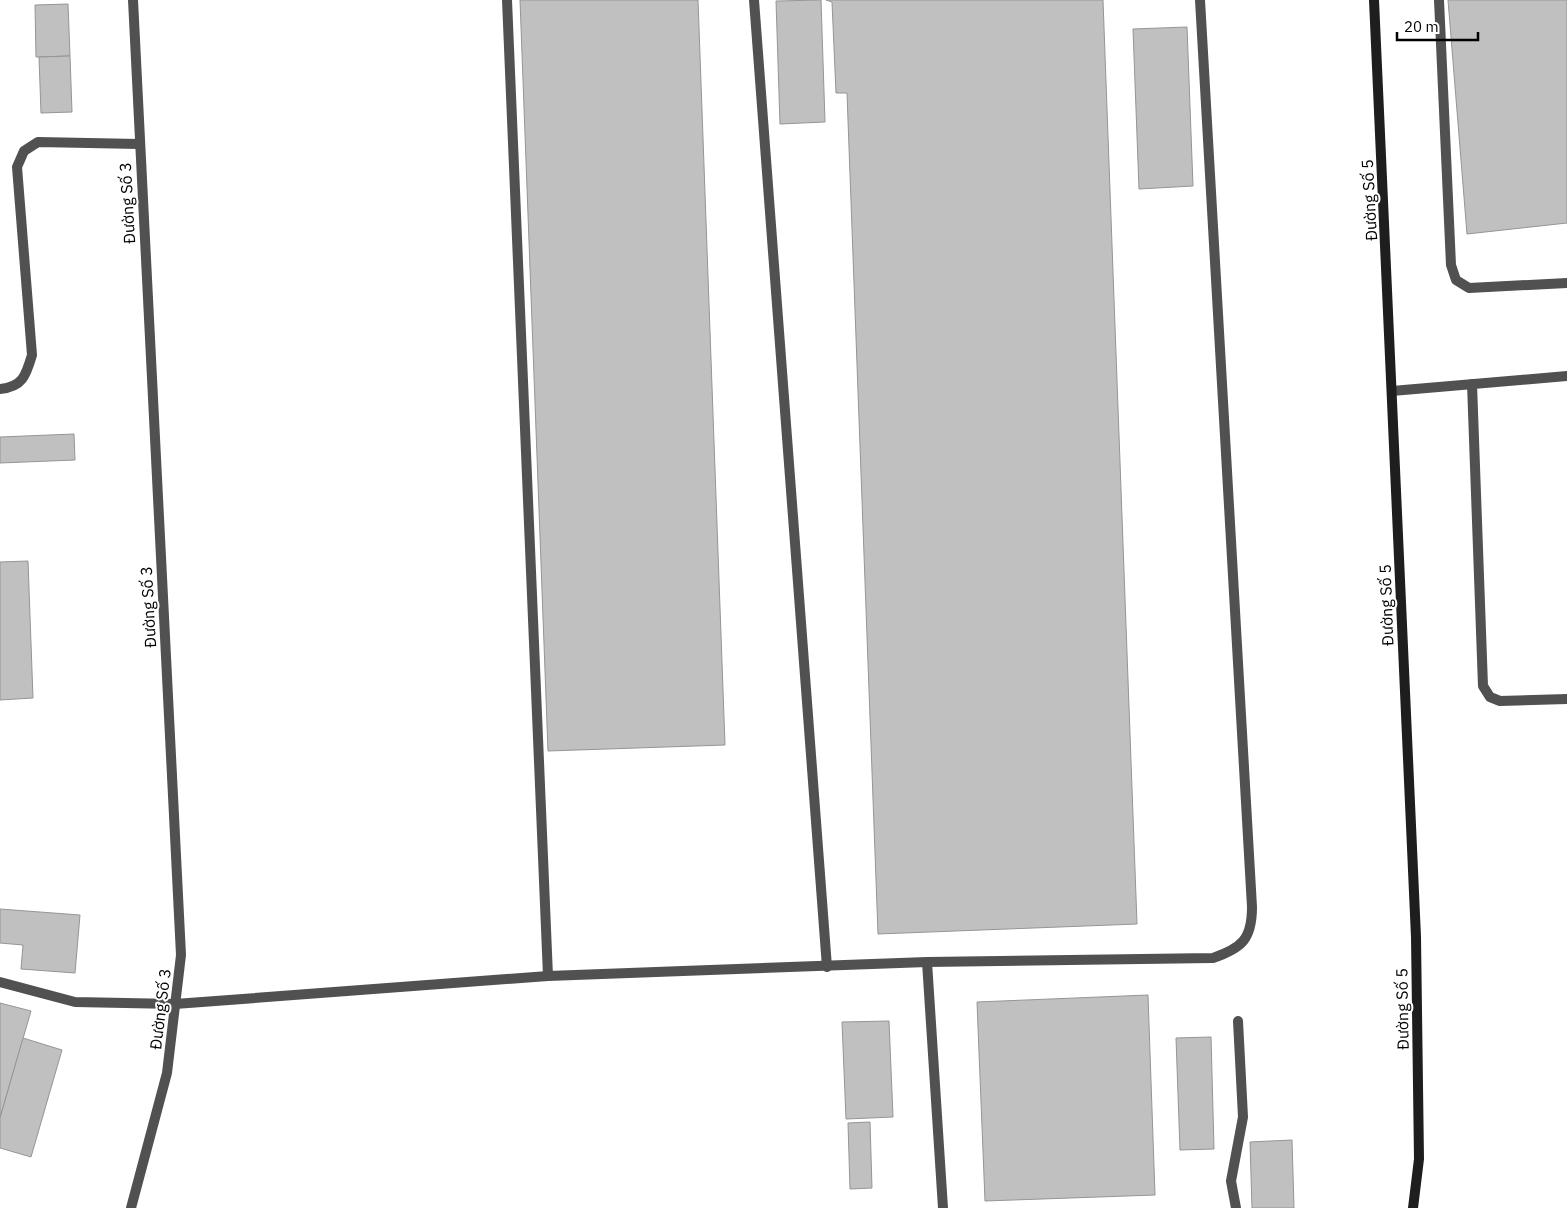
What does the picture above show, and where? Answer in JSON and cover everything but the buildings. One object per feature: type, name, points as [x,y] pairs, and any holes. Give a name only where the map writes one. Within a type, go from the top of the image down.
[{"type":"street","name":"Đường Số 3","points":[[131,1208],[167,1074],[181,955],[133,0]]},
{"type":"street","points":[[507,0],[548,976]]},
{"type":"street","points":[[754,0],[827,967]]},
{"type":"street","points":[[0,982],[75,1002],[176,1004],[548,976],[927,962],[1213,958],[1232,951],[1246,939],[1252,924],[1200,0]]},
{"type":"street","name":"Đường Số 5","points":[[1374,0],[1416,937],[1419,1159],[1413,1208]]},
{"type":"street","points":[[1439,0],[1451,265],[1456,280],[1469,288],[1567,283]]},
{"type":"street","points":[[0,389],[9,388],[24,379],[32,355],[17,167],[24,151],[38,142],[139,144]]},
{"type":"street","points":[[1392,391],[1567,376]]},
{"type":"street","points":[[1472,384],[1483,686],[1490,696],[1500,701],[1567,699]]},
{"type":"street","points":[[927,962],[943,1208]]},
{"type":"street","points":[[1236,1208],[1231,1181],[1243,1117],[1238,1021]]}]
